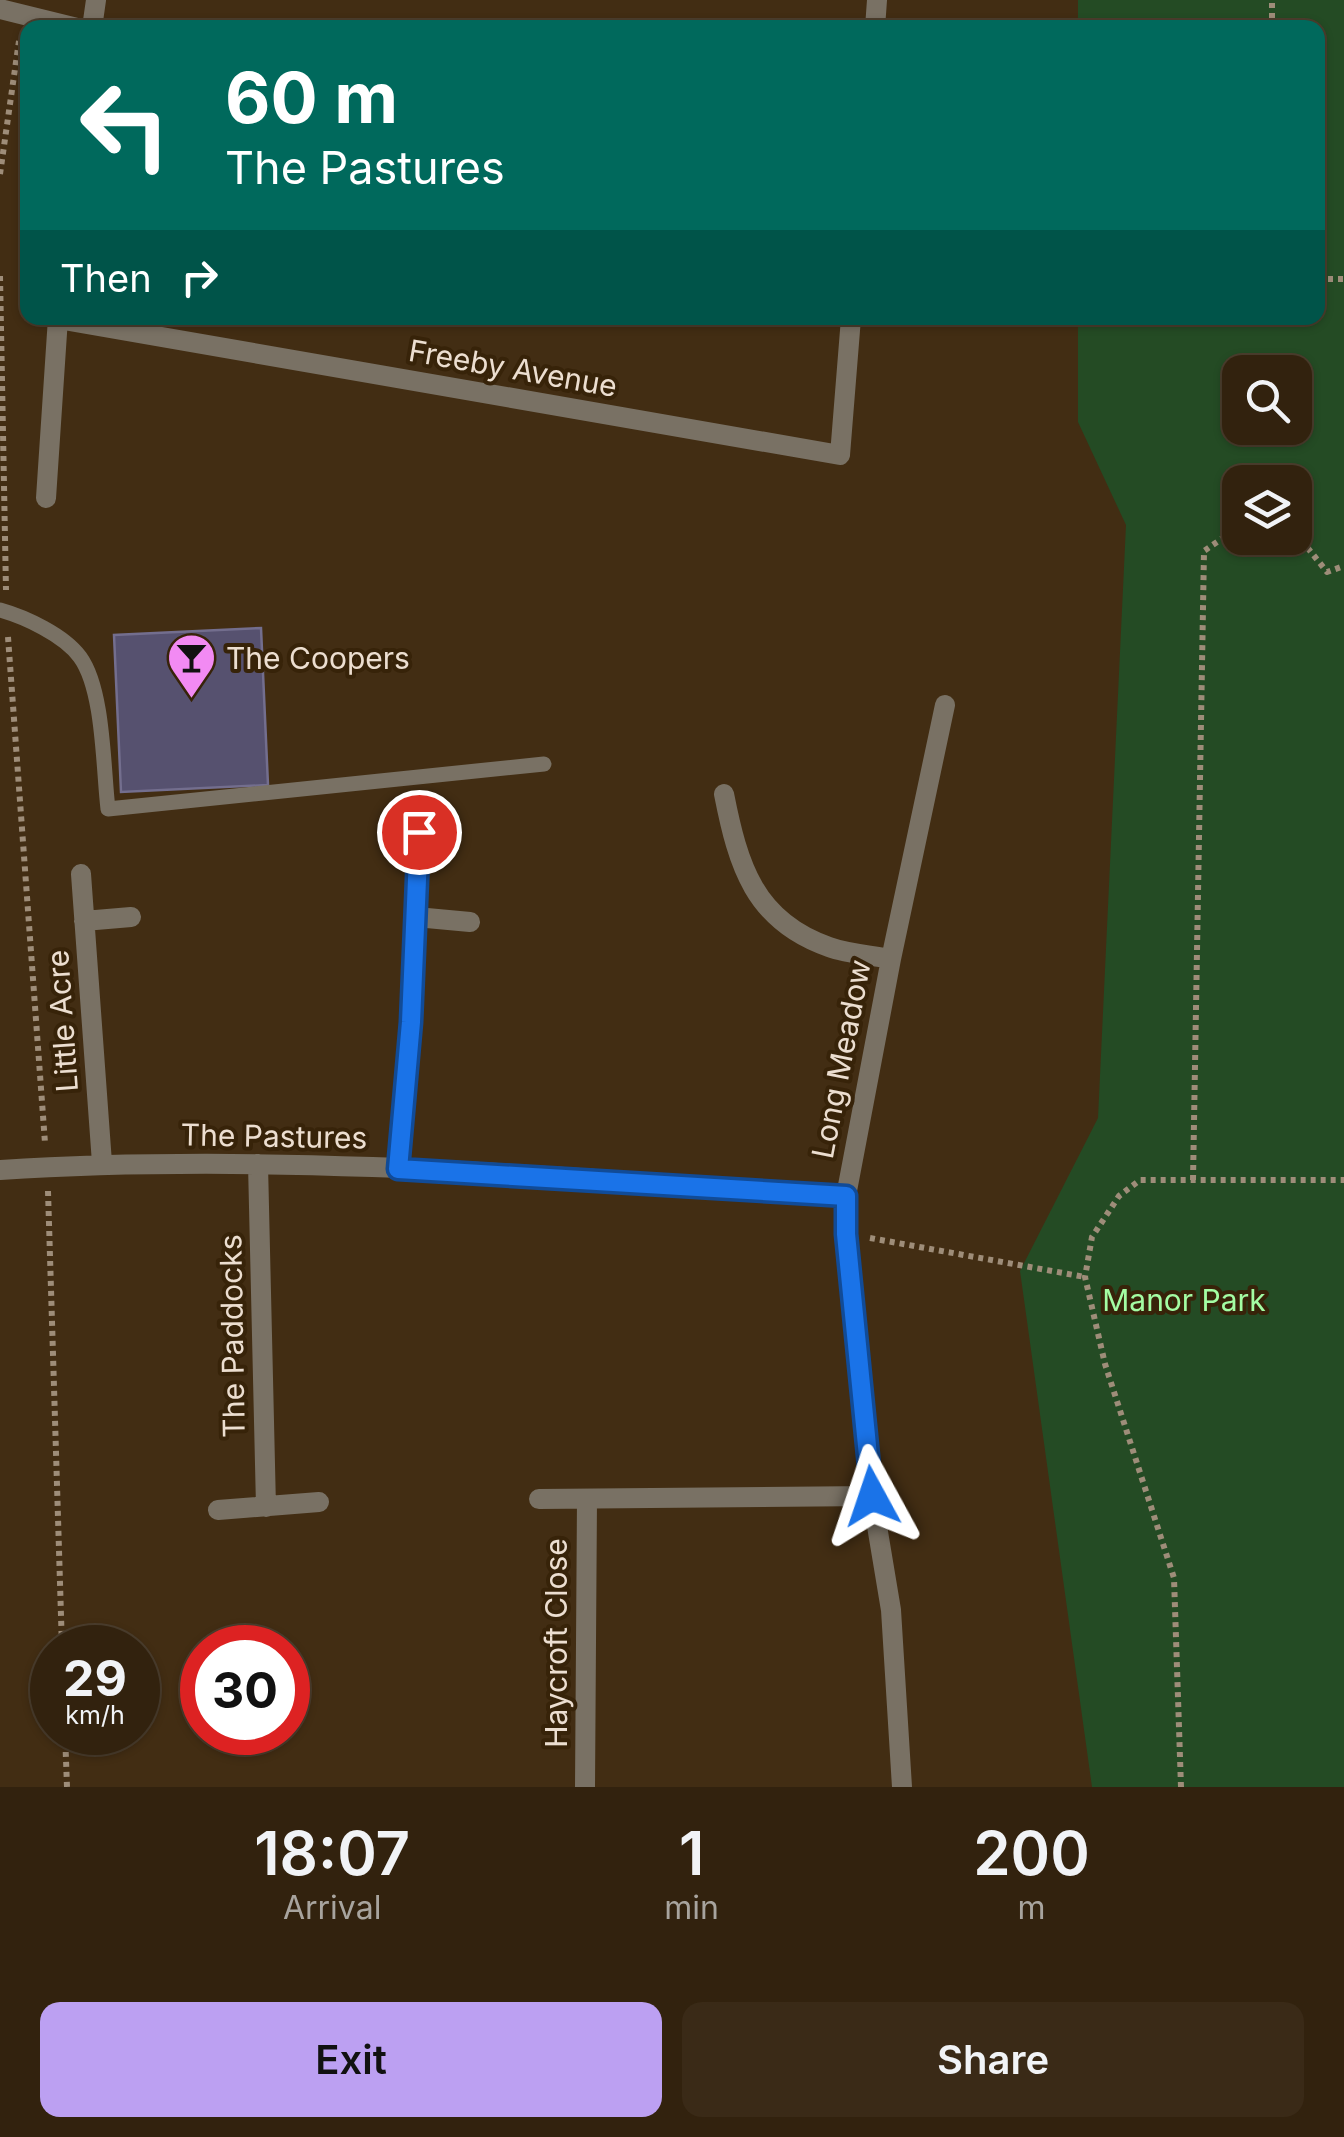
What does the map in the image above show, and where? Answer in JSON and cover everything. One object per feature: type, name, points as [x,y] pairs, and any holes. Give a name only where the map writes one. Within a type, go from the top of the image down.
[{"type":"street","points":[[0,9],[47,20]]},
{"type":"street","points":[[46,498],[58,325]]},
{"type":"street","name":"Freeby Avenue","points":[[98,325],[840,455],[850,325]]},
{"type":"street","name":"Long Meadow","points":[[902,1787],[891,1610],[872,1496],[846,1234],[846,1196],[945,705]]},
{"type":"street","points":[[724,794],[735,851],[759,899],[796,933],[832,948],[891,959]]},
{"type":"street","points":[[398,1169],[411,1022],[419,832]]},
{"type":"street","name":"Little Acre","points":[[81,874],[102,1163]]},
{"type":"street","points":[[84,921],[131,917]]},
{"type":"street","points":[[416,917],[470,922]]},
{"type":"street","name":"The Pastures","points":[[0,1170],[102,1163],[258,1164],[846,1196]]},
{"type":"street","name":"The Paddocks","points":[[258,1164],[266,1507]]},
{"type":"street","name":"Haycroft Close","points":[[538,1499],[872,1496]]},
{"type":"street","name":"Haycroft Close","points":[[585,1787],[587,1499]]},
{"type":"street","points":[[218,1510],[319,1502]]},
{"type":"lane","points":[[3,611],[56,637],[79,655],[91,679],[108,809],[544,764]]},
{"type":"path","points":[[22,20],[23,14]]},
{"type":"path","points":[[0,174],[20,35]]},
{"type":"path","points":[[0,276],[3,611],[47,1167],[61,1625]]},
{"type":"path","points":[[1193,1180],[1204,551],[1222,538]]},
{"type":"path","points":[[1312,553],[1328,572],[1344,566]]},
{"type":"path","points":[[1181,1787],[1174,1578],[1105,1364],[1085,1276],[1092,1237],[1119,1196],[1140,1180],[1344,1180]]},
{"type":"path","points":[[846,1234],[1085,1276]]},
{"type":"path","points":[[65,1755],[66,1787]]},
{"type":"green space","name":"Manor Park","points":[[1078,0],[1344,0],[1344,1787],[1092,1787],[1020,1271],[1098,1118],[1126,525],[1078,422],[1078,325],[1325,325],[1325,20],[1078,20]]},
{"type":"building","name":"The Coopers","points":[[261,628],[268,785],[121,792],[114,635]]},
{"type":"place","name":"The Coopers","points":[[191,700]]},
{"type":"route","points":[[419,832],[411,1022],[398,1169],[846,1196],[846,1234],[872,1496]]}]
